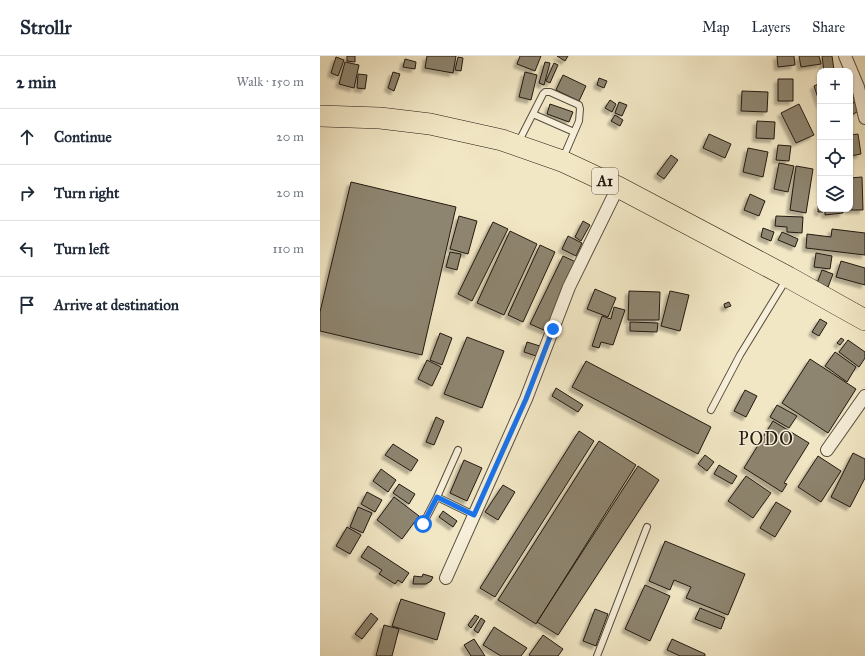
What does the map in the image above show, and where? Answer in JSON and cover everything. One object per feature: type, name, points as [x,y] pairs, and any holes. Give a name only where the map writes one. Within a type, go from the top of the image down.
[{"type":"highway","name":"A1","points":[[320,116],[380,118],[430,124],[502,140],[562,161],[618,187],[788,277],[865,320]]},
{"type":"street","points":[[845,56],[858,87],[865,118]]},
{"type":"street","points":[[446,578],[526,399],[570,287],[618,187]]},
{"type":"street","points":[[827,450],[865,396]]},
{"type":"lane","points":[[517,145],[543,94],[545,92],[550,92],[578,105],[580,109],[579,121],[562,161]]},
{"type":"lane","points":[[533,114],[574,132]]},
{"type":"lane","points":[[711,410],[740,355],[788,277]]},
{"type":"lane","points":[[423,524],[458,450]]},
{"type":"lane","points":[[437,497],[474,515]]},
{"type":"lane","points":[[597,656],[647,527]]},
{"type":"building","points":[[347,56],[355,56],[355,62],[347,61]]},
{"type":"building","points":[[427,56],[456,56],[453,73],[425,68]]},
{"type":"building","points":[[520,56],[541,56],[535,71],[517,64]]},
{"type":"building","points":[[557,56],[568,56],[565,61]]},
{"type":"building","points":[[777,56],[794,56],[795,65],[778,67]]},
{"type":"building","points":[[799,56],[819,56],[821,64],[801,67]]},
{"type":"building","points":[[822,56],[832,56],[834,68],[824,68]]},
{"type":"building","points":[[336,57],[344,60],[338,76],[331,73]]},
{"type":"building","points":[[458,57],[463,58],[461,71],[455,70]]},
{"type":"building","points":[[405,59],[416,62],[415,69],[403,67]]},
{"type":"building","points":[[345,62],[359,65],[354,88],[339,84]]},
{"type":"building","points":[[545,62],[550,63],[544,85],[539,83]]},
{"type":"building","points":[[554,63],[558,65],[550,83],[546,81]]},
{"type":"building","points":[[393,72],[400,74],[394,91],[388,88]]},
{"type":"building","points":[[525,72],[537,75],[531,100],[519,97]]},
{"type":"building","points":[[358,74],[367,75],[365,89],[357,88]]},
{"type":"building","points":[[563,75],[586,86],[579,101],[556,90]]},
{"type":"building","points":[[599,78],[607,81],[604,88],[597,85]]},
{"type":"building","points":[[778,79],[793,79],[793,101],[778,101]]},
{"type":"building","points":[[817,84],[817,95],[814,86]]},
{"type":"building","points":[[742,91],[768,92],[767,112],[741,111]]},
{"type":"building","points":[[610,100],[616,104],[612,112],[605,108]]},
{"type":"building","points":[[619,102],[627,105],[622,116],[615,113]]},
{"type":"building","points":[[855,102],[859,111],[853,114],[853,104]]},
{"type":"building","points":[[550,104],[573,112],[569,122],[547,114]]},
{"type":"building","points":[[799,104],[814,135],[796,143],[781,113]]},
{"type":"building","points":[[615,115],[623,120],[620,126],[611,121]]},
{"type":"building","points":[[757,121],[775,122],[774,139],[756,138]]},
{"type":"building","points":[[709,134],[731,144],[725,158],[703,148]]},
{"type":"building","points":[[858,134],[861,154],[853,155],[853,135]]},
{"type":"building","points":[[778,145],[791,146],[789,161],[776,160]]},
{"type":"building","points":[[748,148],[768,152],[763,177],[743,172]]},
{"type":"building","points":[[671,155],[678,160],[664,179],[657,174]]},
{"type":"building","points":[[779,163],[794,166],[788,192],[774,189]]},
{"type":"building","points":[[796,166],[813,169],[806,213],[790,210]]},
{"type":"building","points":[[862,177],[863,210],[853,210],[853,178]]},
{"type":"building","points":[[351,182],[456,207],[422,355],[320,331],[320,312]]},
{"type":"building","points":[[750,194],[765,201],[759,216],[744,210]]},
{"type":"building","points":[[825,212],[843,212],[843,213],[825,215]]},
{"type":"building","points":[[459,216],[477,221],[468,254],[450,249]]},
{"type":"building","points":[[776,216],[803,217],[802,233],[787,232],[787,227],[775,226]]},
{"type":"building","points":[[583,221],[590,225],[581,241],[575,237]]},
{"type":"building","points":[[493,222],[508,229],[472,301],[458,294]]},
{"type":"building","points":[[763,228],[774,232],[771,241],[761,237]]},
{"type":"building","points":[[832,229],[865,233],[865,255],[806,248],[807,234],[831,237]]},
{"type":"building","points":[[510,231],[537,244],[504,315],[477,303]]},
{"type":"building","points":[[782,232],[798,239],[795,247],[778,240]]},
{"type":"building","points":[[568,236],[582,243],[576,256],[562,249]]},
{"type":"building","points":[[540,245],[555,252],[523,322],[508,315]]},
{"type":"building","points":[[450,252],[461,254],[457,270],[446,267]]},
{"type":"building","points":[[816,253],[832,256],[830,269],[814,267]]},
{"type":"building","points":[[563,256],[578,263],[546,331],[530,324]]},
{"type":"building","points":[[841,261],[865,268],[865,285],[836,277]]},
{"type":"building","points":[[822,270],[833,274],[828,287],[817,283]]},
{"type":"building","points":[[595,289],[616,298],[608,317],[587,309]]},
{"type":"building","points":[[629,291],[660,292],[659,320],[628,320]]},
{"type":"building","points":[[670,291],[689,295],[680,331],[661,326]]},
{"type":"building","points":[[729,302],[731,306],[725,308],[724,304]]},
{"type":"building","points":[[614,307],[625,310],[613,345],[601,342],[599,348],[592,346],[602,316],[611,319]]},
{"type":"building","points":[[820,319],[827,323],[819,336],[812,332]]},
{"type":"building","points":[[630,322],[658,323],[657,332],[630,331]]},
{"type":"building","points":[[440,333],[452,338],[442,365],[430,360]]},
{"type":"building","points":[[467,337],[504,351],[482,408],[444,394]]},
{"type":"building","points":[[841,338],[844,340],[840,345],[837,343]]},
{"type":"building","points":[[848,340],[865,352],[865,358],[859,367],[839,352]]},
{"type":"building","points":[[527,342],[540,346],[536,356],[524,352]]},
{"type":"building","points":[[835,352],[856,367],[847,382],[825,366]]},
{"type":"building","points":[[810,359],[856,389],[828,433],[782,403]]},
{"type":"building","points":[[427,360],[441,367],[432,386],[418,379]]},
{"type":"building","points":[[586,361],[711,427],[698,454],[572,387]]},
{"type":"building","points":[[556,388],[583,405],[578,412],[552,396]]},
{"type":"building","points":[[745,390],[757,396],[746,417],[734,411]]},
{"type":"building","points":[[777,405],[797,416],[789,428],[770,417]]},
{"type":"building","points":[[436,417],[444,421],[434,445],[426,442]]},
{"type":"building","points":[[773,421],[809,443],[784,483],[787,484],[782,492],[744,468]]},
{"type":"building","points":[[579,431],[594,441],[495,597],[480,588]]},
{"type":"building","points":[[599,441],[636,465],[536,624],[498,600]]},
{"type":"building","points":[[393,444],[418,460],[411,471],[385,455]]},
{"type":"building","points":[[853,453],[865,459],[865,478],[850,507],[831,497]]},
{"type":"building","points":[[705,455],[714,462],[707,471],[698,464]]},
{"type":"building","points":[[818,456],[841,471],[821,502],[798,487]]},
{"type":"building","points":[[464,460],[482,468],[467,501],[450,493]]},
{"type":"building","points":[[719,465],[737,476],[732,484],[714,474]]},
{"type":"building","points":[[638,466],[659,480],[558,635],[537,622]]},
{"type":"building","points":[[381,469],[396,480],[388,492],[373,481]]},
{"type":"building","points":[[746,476],[771,493],[753,518],[728,501]]},
{"type":"building","points":[[399,484],[415,494],[409,504],[393,493]]},
{"type":"building","points":[[503,485],[515,492],[498,520],[485,512]]},
{"type":"building","points":[[367,492],[382,500],[375,512],[361,504]]},
{"type":"building","points":[[394,497],[419,516],[402,539],[377,520]]},
{"type":"building","points":[[776,502],[791,511],[775,537],[760,528]]},
{"type":"building","points":[[358,507],[372,513],[363,533],[350,527]]},
{"type":"building","points":[[443,511],[457,521],[453,527],[439,517]]},
{"type":"building","points":[[347,527],[361,535],[350,554],[336,546]]},
{"type":"building","points":[[665,541],[745,574],[728,615],[686,598],[691,587],[674,580],[670,590],[649,581]]},
{"type":"building","points":[[368,546],[409,573],[402,583],[398,580],[395,584],[379,574],[382,570],[361,557]]},
{"type":"building","points":[[423,574],[433,577],[431,581],[426,584],[413,584],[414,576],[422,577]]},
{"type":"building","points":[[645,585],[670,596],[650,641],[625,629]]},
{"type":"building","points":[[401,599],[445,613],[437,640],[392,626]]},
{"type":"building","points":[[700,608],[725,618],[721,629],[695,619]]},
{"type":"building","points":[[595,609],[608,614],[596,646],[583,641]]},
{"type":"building","points":[[371,613],[378,619],[362,639],[355,634]]},
{"type":"building","points":[[475,615],[479,617],[471,628],[468,625]]},
{"type":"building","points":[[481,618],[485,621],[478,633],[474,630]]},
{"type":"building","points":[[384,625],[399,629],[392,656],[376,656]]},
{"type":"building","points":[[494,627],[527,648],[521,656],[501,656],[483,645]]},
{"type":"building","points":[[543,635],[563,649],[558,656],[529,655]]},
{"type":"building","points":[[474,639],[485,656],[471,656],[464,645]]},
{"type":"building","points":[[672,639],[705,654],[705,656],[680,656],[667,650]]},
{"type":"district","name":"PODO","points":[[766,439]]},
{"type":"route","points":[[423,524],[437,497],[474,515],[526,399],[553,329]]}]
